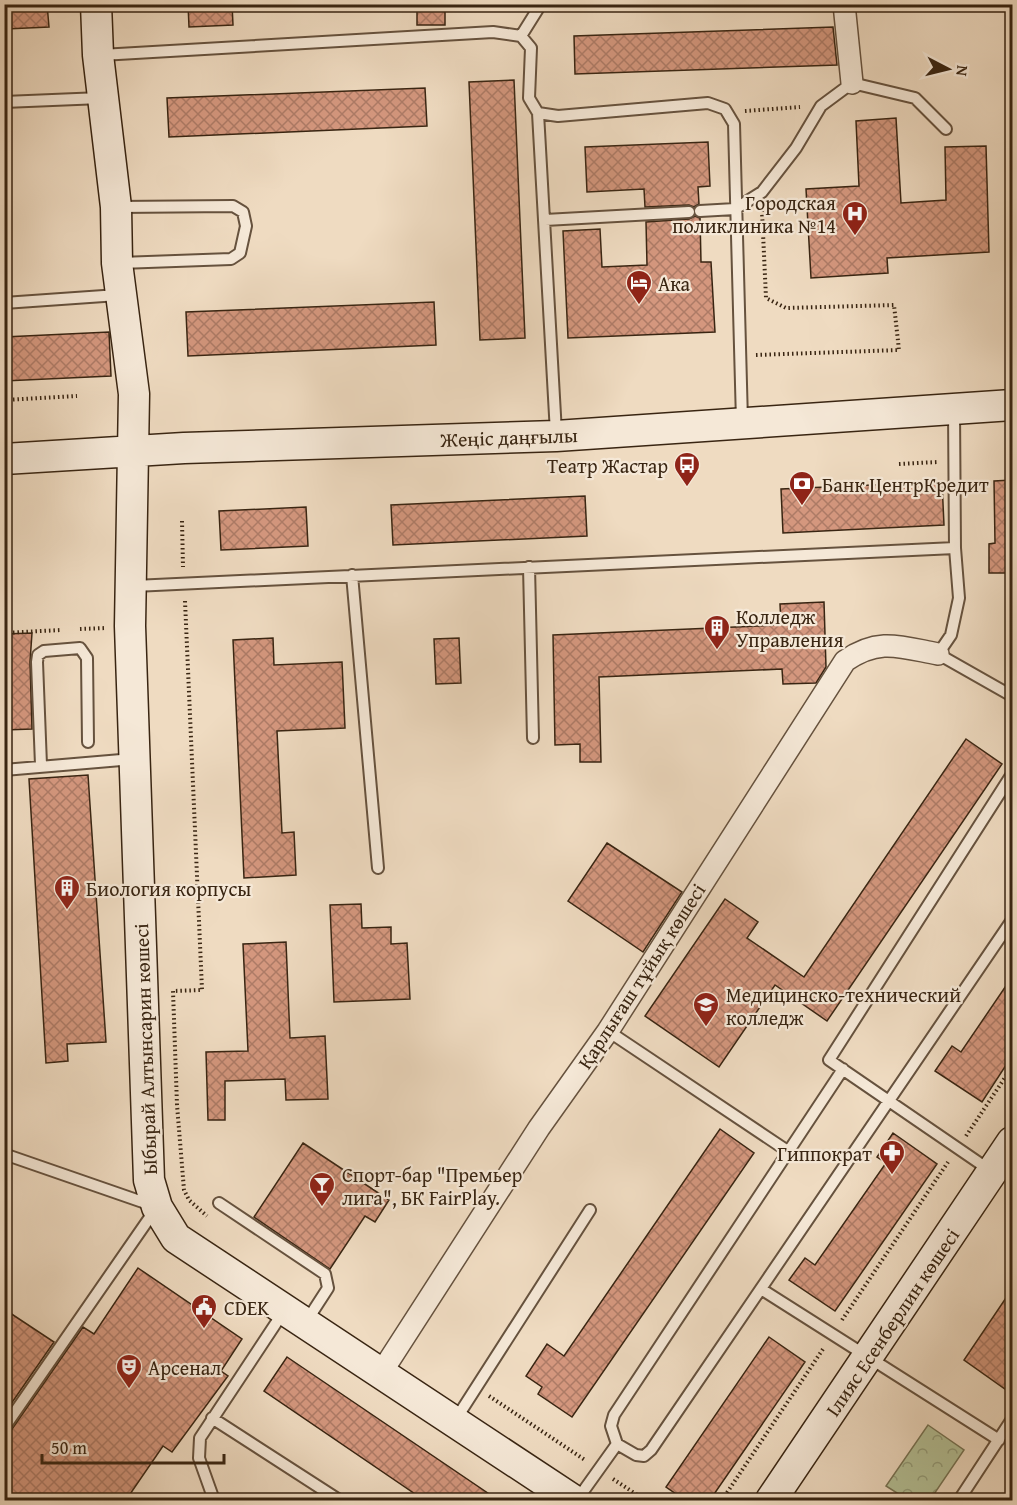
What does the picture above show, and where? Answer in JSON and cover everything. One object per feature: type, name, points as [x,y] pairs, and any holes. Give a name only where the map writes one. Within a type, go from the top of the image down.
[{"type":"street","name":"Ыбырай Алтынсарин көшесі","points":[[96,4],[98,55],[116,207],[117,263],[134,394],[131,586],[149,1180],[157,1207],[176,1238],[575,1500]]},
{"type":"street","points":[[844,4],[852,83]]},
{"type":"street","name":"Жеңіс даңғылы","points":[[4,459],[134,450],[556,436],[1012,405]]},
{"type":"street","name":"Қарлығаш тұйық көшесі","points":[[381,1373],[538,1128],[608,1031],[845,661],[861,649],[887,644],[938,654]]},
{"type":"street","name":"Ілияс Есенберлин көшесі","points":[[771,1500],[870,1357],[1012,1142]]},
{"type":"lane","points":[[521,36],[541,4]]},
{"type":"lane","points":[[98,55],[493,32],[521,36],[531,48],[529,98],[538,113],[556,436]]},
{"type":"lane","points":[[545,220],[735,209],[762,192],[795,148],[821,106],[852,83],[915,98],[946,129]]},
{"type":"lane","points":[[4,102],[104,98]]},
{"type":"lane","points":[[538,113],[558,116],[708,103],[725,109],[734,124],[742,423]]},
{"type":"lane","points":[[116,207],[233,206],[243,212],[246,226],[240,253],[231,259],[117,263]]},
{"type":"lane","points":[[4,303],[122,295]]},
{"type":"lane","points":[[954,410],[955,548],[959,598],[951,635],[938,654],[1012,696]]},
{"type":"lane","points":[[131,586],[955,548]]},
{"type":"lane","points":[[529,567],[533,738]]},
{"type":"lane","points":[[352,575],[378,868]]},
{"type":"lane","points":[[41,765],[37,662],[38,655],[44,651],[80,648],[87,658],[88,742]]},
{"type":"lane","points":[[4,770],[41,765],[136,759]]},
{"type":"lane","points":[[992,1172],[830,1060],[1012,774]]},
{"type":"lane","points":[[843,1069],[614,1415],[611,1426],[617,1444],[636,1455],[644,1456],[651,1450],[1012,920]]},
{"type":"lane","points":[[608,1031],[789,1152]]},
{"type":"lane","points":[[4,1154],[157,1207],[4,1428]]},
{"type":"lane","points":[[214,1500],[200,1458],[200,1438],[212,1418],[296,1315],[326,1294],[329,1282],[325,1274],[219,1203]]},
{"type":"lane","points":[[454,1422],[591,1210]]},
{"type":"lane","points":[[761,1288],[999,1440]]},
{"type":"lane","points":[[212,1418],[339,1500]]},
{"type":"lane","points":[[959,1500],[1012,1419]]},
{"type":"lane","points":[[575,1500],[617,1444]]},
{"type":"path","points":[[734,124],[746,110],[821,106]]},
{"type":"path","points":[[740,355],[899,350],[894,305],[786,308],[766,298],[762,192]]},
{"type":"path","points":[[4,400],[77,396]]},
{"type":"path","points":[[899,464],[954,461]]},
{"type":"path","points":[[182,521],[202,990],[173,991],[177,1105],[184,1190],[198,1210],[216,1223],[197,1251]]},
{"type":"path","points":[[722,1500],[1012,1066]]},
{"type":"path","points":[[477,1387],[645,1500]]},
{"type":"green space","points":[[928,1425],[964,1450],[930,1500],[908,1500],[886,1486]]},
{"type":"building","points":[[4,4],[47,4],[49,27],[6,29]]},
{"type":"building","points":[[188,4],[232,4],[233,25],[189,27]]},
{"type":"building","points":[[417,4],[445,4],[445,25],[417,25]]},
{"type":"building","points":[[833,27],[837,65],[575,74],[574,36]]},
{"type":"building","points":[[514,80],[525,338],[480,340],[469,82]]},
{"type":"building","points":[[425,88],[427,126],[169,137],[167,98]]},
{"type":"building","points":[[896,118],[901,203],[946,200],[945,147],[986,146],[989,252],[887,258],[888,273],[811,278],[806,189],[859,186],[856,121]]},
{"type":"building","points":[[708,142],[710,186],[698,187],[699,204],[694,207],[689,205],[645,207],[644,189],[587,192],[585,147]]},
{"type":"building","points":[[695,216],[700,218],[701,262],[711,262],[715,332],[568,338],[563,231],[600,229],[602,267],[647,265],[646,222],[689,219]]},
{"type":"building","points":[[434,302],[436,345],[188,356],[186,312]]},
{"type":"building","points":[[109,332],[111,376],[4,381],[4,337]]},
{"type":"building","points":[[1012,480],[1012,573],[989,573],[989,544],[995,543],[994,481]]},
{"type":"building","points":[[942,482],[944,525],[783,533],[781,489]]},
{"type":"building","points":[[585,496],[587,536],[393,545],[391,505]]},
{"type":"building","points":[[306,507],[308,546],[221,550],[219,511]]},
{"type":"building","name":"Колледж Управления","points":[[824,602],[826,667],[816,683],[783,684],[782,669],[599,677],[601,762],[580,762],[580,744],[555,745],[553,635],[781,625],[780,604]]},
{"type":"building","points":[[32,633],[30,662],[32,729],[4,730],[4,634]]},
{"type":"building","points":[[273,638],[274,665],[342,662],[345,728],[277,731],[282,833],[294,832],[296,875],[244,878],[233,640]]},
{"type":"building","points":[[459,638],[461,683],[436,684],[434,639]]},
{"type":"building","points":[[966,739],[1002,764],[827,1021],[775,985],[719,1067],[645,1016],[725,899],[758,922],[747,938],[804,977]]},
{"type":"building","name":"Биология корпусы","points":[[88,775],[106,1042],[67,1044],[68,1061],[46,1063],[29,779]]},
{"type":"building","points":[[607,843],[682,892],[643,952],[568,901]]},
{"type":"building","points":[[361,904],[362,928],[391,927],[391,944],[407,943],[410,999],[334,1002],[330,905]]},
{"type":"building","points":[[286,942],[290,1038],[325,1036],[328,1099],[286,1100],[285,1079],[225,1081],[225,1120],[208,1120],[206,1052],[248,1051],[243,944]]},
{"type":"building","points":[[1012,977],[1012,1056],[982,1102],[935,1071],[952,1046],[961,1052]]},
{"type":"building","points":[[720,1129],[754,1153],[572,1417],[538,1394],[542,1387],[526,1376],[547,1344],[564,1356]]},
{"type":"building","points":[[893,1133],[937,1164],[835,1311],[789,1280],[805,1258],[815,1265],[886,1163],[877,1157]]},
{"type":"building","name":"Спорт-бар \"Премьер лига\", БК FairPlay.","points":[[303,1143],[389,1200],[375,1222],[365,1216],[330,1269],[254,1217]]},
{"type":"building","name":"Арсенал","points":[[138,1268],[242,1339],[221,1371],[228,1376],[172,1452],[163,1446],[126,1500],[4,1500],[4,1435],[10,1432],[83,1327],[94,1334]]},
{"type":"building","points":[[1012,1289],[1012,1394],[964,1360]]},
{"type":"building","points":[[4,1309],[54,1342],[4,1414]]},
{"type":"building","points":[[769,1337],[805,1362],[710,1500],[685,1500],[666,1487]]},
{"type":"building","points":[[287,1357],[498,1500],[424,1500],[264,1391]]},
{"type":"place","name":"Городская поликлиника №14","points":[[855,237]]},
{"type":"place","name":"Ака","points":[[639,306]]},
{"type":"place","name":"Театр Жастар","points":[[687,488]]},
{"type":"place","name":"Банк ЦентрКредит","points":[[802,507]]},
{"type":"place","name":"Колледж Управления","points":[[717,651]]},
{"type":"place","name":"Биология корпусы","points":[[67,911]]},
{"type":"place","name":"Медицинско-технический колледж","points":[[706,1028]]},
{"type":"place","name":"Гиппократ","points":[[892,1176]]},
{"type":"place","name":"Спорт-бар \"Премьер лига\", БК FairPlay.","points":[[322,1208]]},
{"type":"place","name":"CDEK","points":[[204,1330]]},
{"type":"place","name":"Арсенал","points":[[129,1390]]}]
